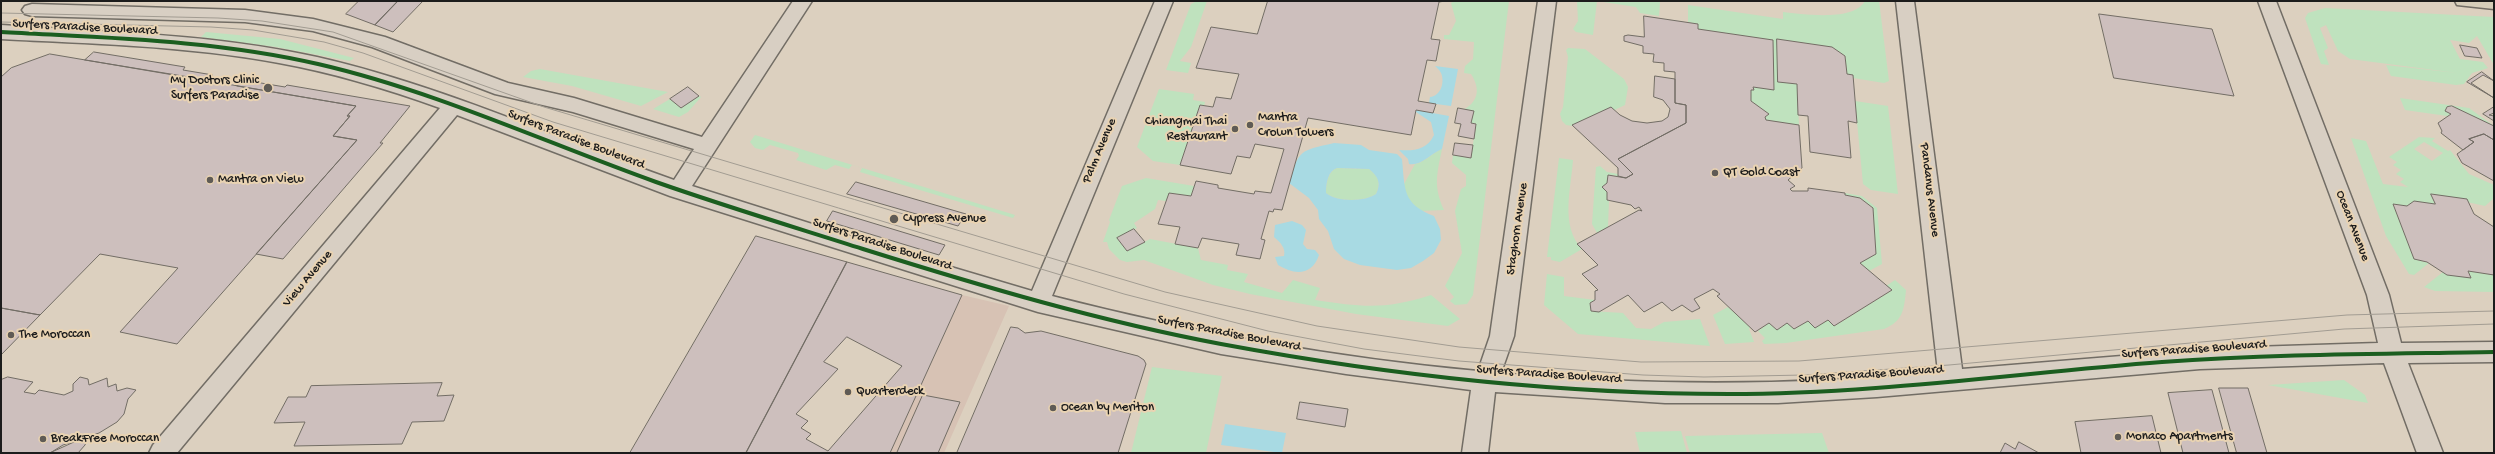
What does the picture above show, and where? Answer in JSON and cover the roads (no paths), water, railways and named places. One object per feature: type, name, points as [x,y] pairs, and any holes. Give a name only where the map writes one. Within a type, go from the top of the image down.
[{"type":"highway","points":[[2464,1],[2494,3]]},
{"type":"street","points":[[678,190],[803,1]]},
{"type":"street","name":"Palm Avenue","points":[[1038,302],[1164,1]]},
{"type":"street","name":"Staghorn Avenue","points":[[1475,453],[1485,381],[1502,336],[1548,1]]},
{"type":"street","name":"Pandanus Avenue","points":[[1905,1],[1951,380]]},
{"type":"street","name":"Ocean Avenue","points":[[2267,1],[2378,294],[2392,353],[2430,453]]},
{"type":"street","points":[[2,34],[38,6]]},
{"type":"street","name":"Surfers Paradise Boulevard","points":[[38,6],[245,16],[313,25],[378,42],[508,90],[574,105],[708,146]]},
{"type":"street","name":"Surfers Paradise Boulevard","points":[[2,34],[175,43],[263,54],[337,69],[454,105],[678,190],[972,284],[1122,323],[1216,343],[1364,367],[1485,381],[1564,387],[1729,394],[1790,392],[2276,355],[2494,352]]},
{"type":"street","name":"View Avenue","points":[[162,453],[454,105]]},
{"type":"water","points":[[1435,66],[1458,69],[1451,106],[1429,103],[1430,97],[1437,94],[1441,88],[1443,80],[1441,73]]},
{"type":"water","points":[[1416,110],[1449,116],[1442,149],[1418,163],[1409,164],[1408,159],[1399,150],[1415,150],[1424,147],[1434,135],[1431,122],[1416,112]]},
{"type":"water","points":[[1334,143],[1361,145],[1369,150],[1397,154],[1402,159],[1407,194],[1416,206],[1434,216],[1440,229],[1441,240],[1434,253],[1411,268],[1397,270],[1360,265],[1344,259],[1334,249],[1328,231],[1319,219],[1318,210],[1309,198],[1289,183],[1295,164],[1302,153],[1307,150]],"holes":[[[1337,168],[1369,169],[1375,175],[1379,184],[1376,194],[1371,197],[1351,200],[1336,198],[1326,193],[1328,178],[1331,172]]]},
{"type":"water","points":[[1292,221],[1302,225],[1306,230],[1303,244],[1307,249],[1315,250],[1319,255],[1312,267],[1302,272],[1290,271],[1278,265],[1275,257],[1284,256],[1284,250],[1282,245],[1274,237],[1275,225]]},
{"type":"water","points":[[1225,424],[1286,433],[1282,453],[1221,445]]},
{"type":"tram line","points":[[1,13],[218,18],[262,21],[333,32],[544,107],[1165,292],[1317,326],[1459,347],[1641,362],[1799,361],[2347,315],[2494,311]]},
{"type":"tram line","points":[[1,22],[211,27],[253,30],[324,42],[363,53],[553,122],[1124,294],[1268,331],[1364,349],[1459,361],[1643,375],[1704,377],[1804,375],[1949,365],[2344,329],[2494,324]]},
{"type":"place","name":"My Doctors Clinic Surfers Paradise","points":[[268,88]]},
{"type":"place","name":"Mantra Crown Towers","points":[[1250,125]]},
{"type":"place","name":"Chiangmai Thai Restaurant","points":[[1235,129]]},
{"type":"place","name":"QT Gold Coast","points":[[1715,173]]},
{"type":"place","name":"Mantra on View","points":[[210,180]]},
{"type":"place","name":"Cypress Avenue","points":[[894,219]]},
{"type":"place","name":"The Moroccan","points":[[11,335]]},
{"type":"place","name":"Quarterdeck","points":[[848,392]]},
{"type":"place","name":"Ocean by Meriton","points":[[1053,408]]},
{"type":"place","name":"Monaco Apartments","points":[[2118,437]]},
{"type":"place","name":"BreakFree Moroccan","points":[[43,439]]}]
